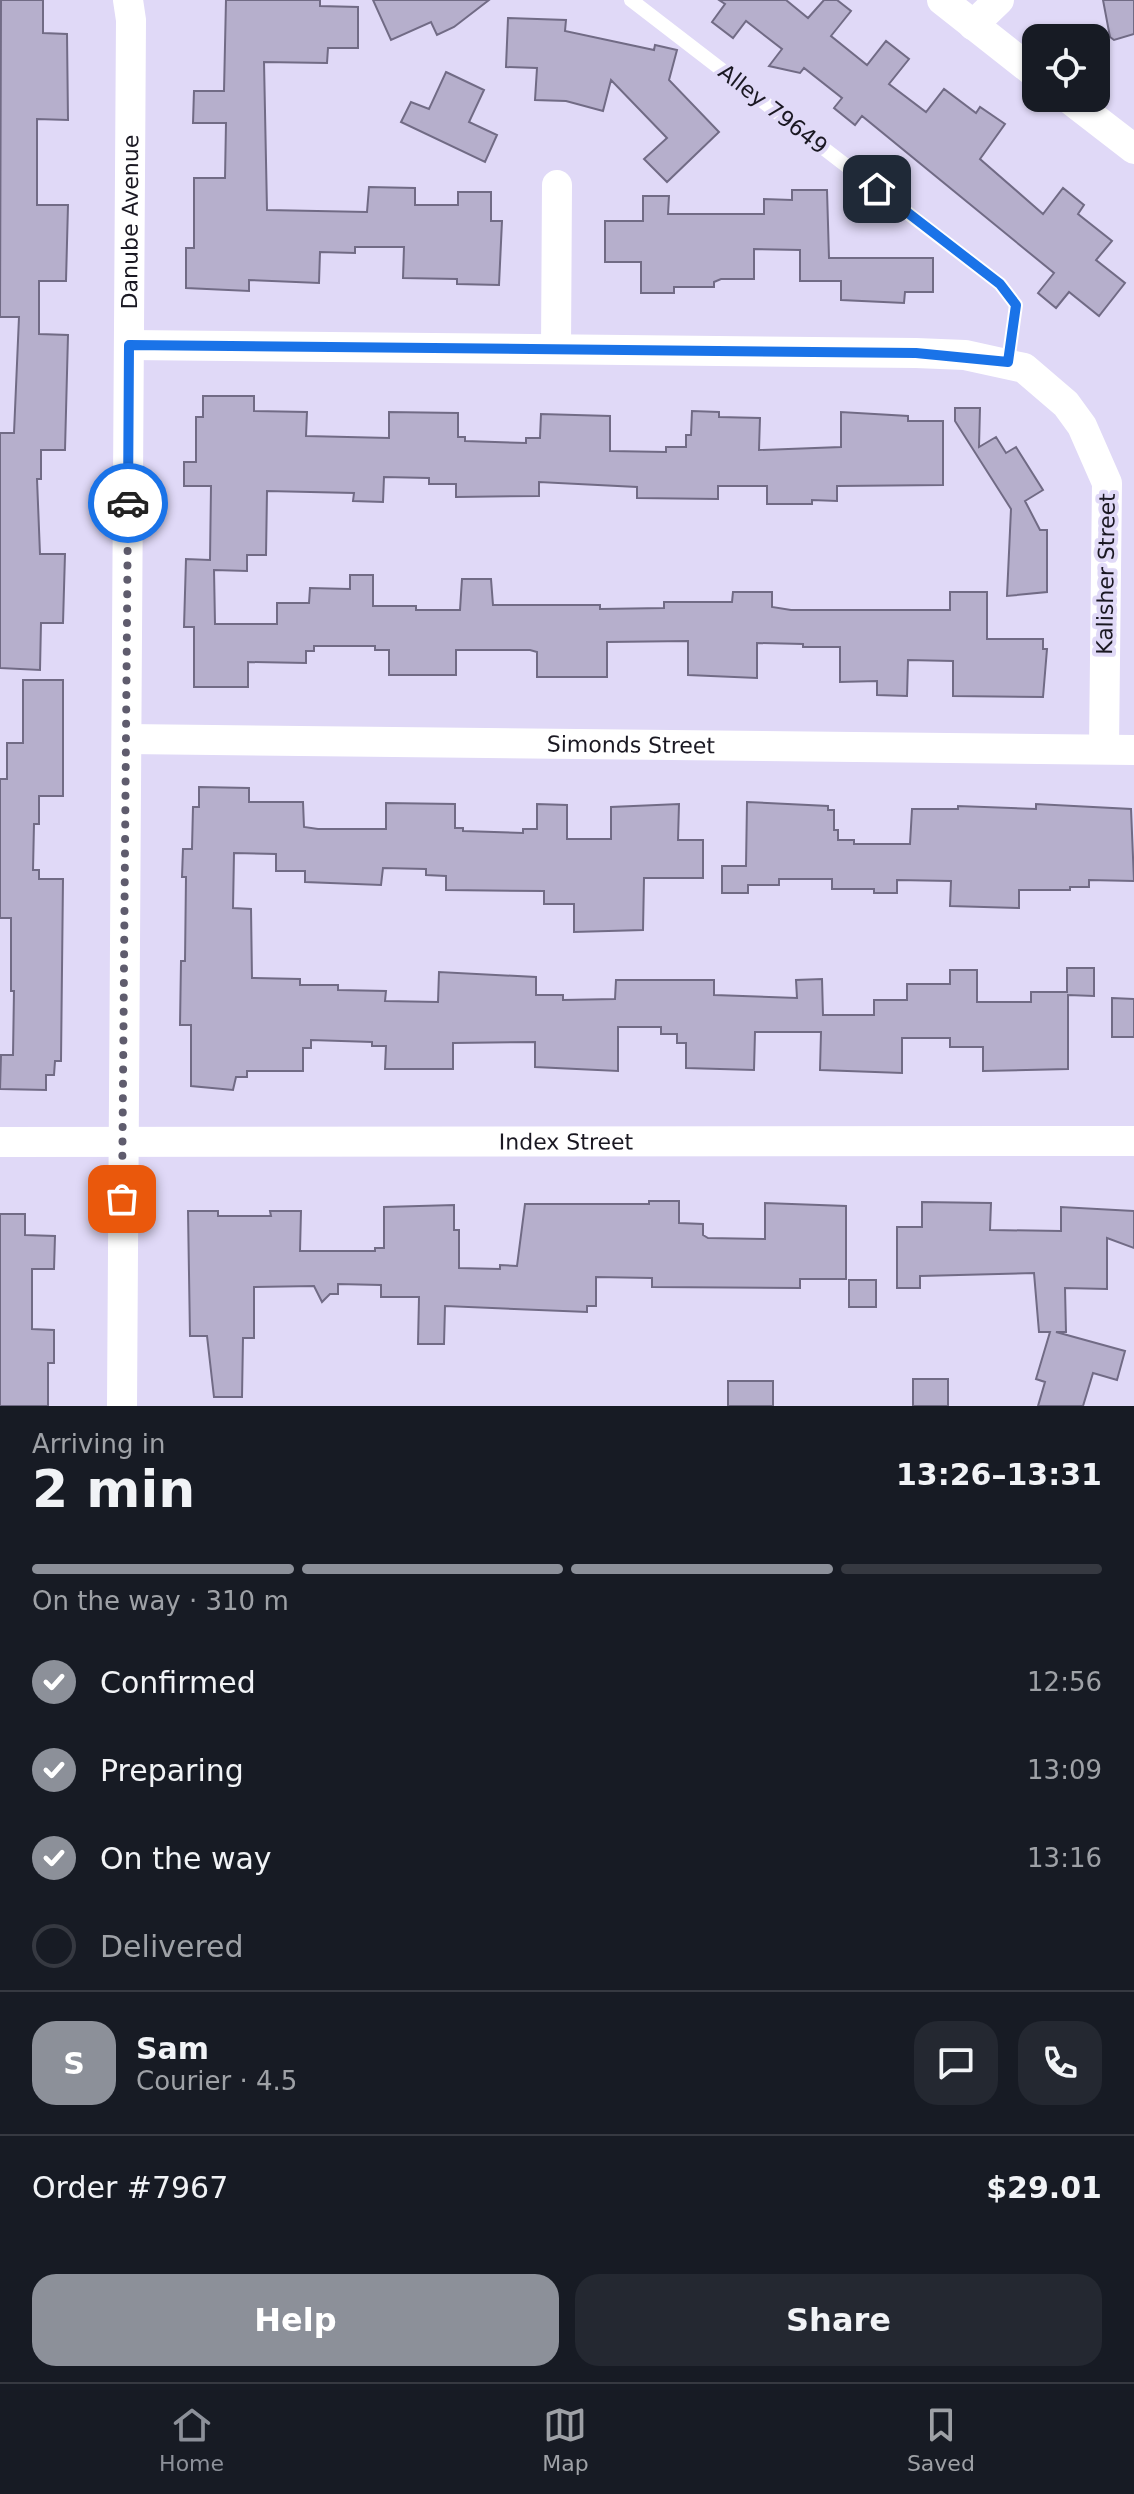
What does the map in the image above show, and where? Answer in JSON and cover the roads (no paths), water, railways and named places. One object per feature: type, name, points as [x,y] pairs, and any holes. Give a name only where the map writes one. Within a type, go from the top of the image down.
[{"type":"street","name":"Danube Avenue","points":[[122,1406],[131,20],[128,0]]},
{"type":"street","points":[[942,0],[1022,63]]},
{"type":"street","points":[[973,25],[999,0]]},
{"type":"street","points":[[1086,112],[1134,149]]},
{"type":"street","points":[[556,349],[557,185]]},
{"type":"street","name":"Kalisher Street","points":[[129,345],[916,353],[1008,362],[1024,368],[1066,404],[1082,426],[1107,483],[1119,749]]},
{"type":"street","name":"Simonds Street","points":[[127,739],[1119,749]]},
{"type":"street","name":"Index Street","points":[[0,1142],[1134,1141]]},
{"type":"lane","name":"Alley 79649","points":[[631,0],[1000,284],[1016,305],[1008,362]]}]
